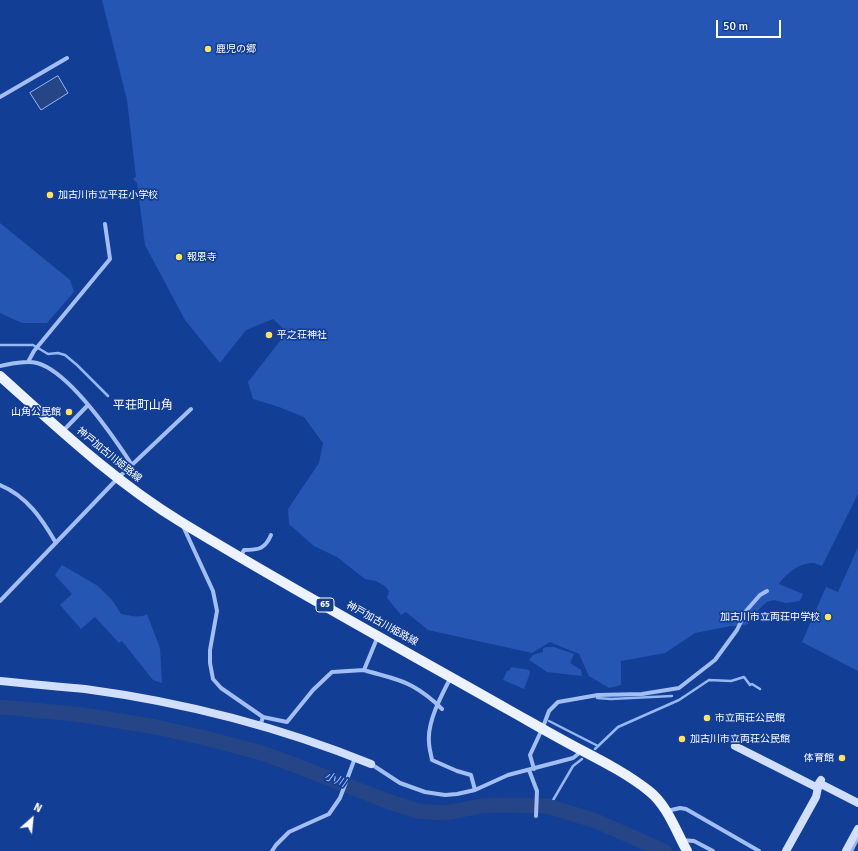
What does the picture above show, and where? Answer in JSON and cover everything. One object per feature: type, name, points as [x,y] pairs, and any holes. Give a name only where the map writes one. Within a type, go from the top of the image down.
[{"type":"main road","name":"神戸加古川姫路線","points":[[0,376],[62,432],[148,502],[241,557],[542,729],[616,768],[649,791],[658,800],[666,811],[688,851]]},
{"type":"street","points":[[0,97],[67,58]]},
{"type":"street","points":[[28,362],[34,351],[110,259],[104,224]]},
{"type":"street","points":[[0,366],[28,362],[37,363],[46,367],[62,378],[98,415],[132,465]]},
{"type":"street","points":[[62,432],[88,406]]},
{"type":"street","points":[[0,601],[118,478],[191,409]]},
{"type":"street","points":[[0,486],[18,495],[38,514],[56,543]]},
{"type":"street","points":[[181,522],[213,590],[217,611],[210,650],[210,662],[213,679],[221,688],[263,717],[287,722],[313,690],[332,672],[364,670],[412,685],[442,709]]},
{"type":"street","points":[[241,557],[244,550],[255,550],[264,546],[271,535]]},
{"type":"street","points":[[536,816],[537,791],[531,770],[530,755],[549,711],[558,702],[598,695],[642,694],[669,691],[679,688],[715,660],[737,630],[746,611],[760,595],[767,591]]},
{"type":"street","points":[[364,670],[378,635]]},
{"type":"street","points":[[451,677],[437,704],[428,740],[432,760],[457,771],[471,775],[475,790]]},
{"type":"street","points":[[0,681],[85,690],[159,702],[212,713],[260,726],[355,758],[372,764],[400,783],[425,792],[445,795],[475,790],[508,775],[573,758],[582,751]]},
{"type":"street","points":[[260,726],[263,717]]},
{"type":"street","points":[[735,746],[858,803]]},
{"type":"street","points":[[272,851],[289,832],[329,814],[340,798],[355,758]]},
{"type":"street","points":[[786,851],[816,797],[819,784]]},
{"type":"street","points":[[666,811],[680,808],[686,809],[759,851]]},
{"type":"street","points":[[846,851],[858,829]]},
{"type":"street","points":[[681,840],[694,841],[712,851]]},
{"type":"shaded area","points":[[102,0],[858,0],[858,494],[822,566],[812,563],[802,565],[785,576],[779,584],[803,594],[800,601],[786,603],[774,600],[767,602],[761,607],[748,624],[695,633],[665,653],[621,661],[621,685],[609,688],[589,676],[579,654],[550,642],[532,653],[428,630],[406,612],[401,615],[387,598],[389,591],[385,586],[376,581],[365,579],[337,557],[314,546],[289,524],[288,509],[319,463],[323,443],[304,417],[253,399],[248,382],[287,332],[273,319],[246,330],[220,363],[185,320],[145,245],[137,183],[133,179],[136,177],[127,100]]},
{"type":"shaded area","points":[[58,76],[68,93],[41,110],[30,93]]},
{"type":"shaded area","points":[[0,223],[70,280],[74,292],[47,323],[22,323],[0,313]]},
{"type":"shaded area","points":[[858,547],[858,671],[802,642],[826,587],[838,592]]},
{"type":"shaded area","points":[[62,565],[98,586],[112,600],[121,614],[137,616],[147,614],[160,648],[162,683],[153,680],[122,641],[119,643],[95,617],[81,629],[60,605],[72,594],[55,575]]},
{"type":"shaded area","points":[[554,647],[574,654],[570,663],[581,670],[582,676],[547,672],[529,660],[533,655],[543,652],[543,648]]},
{"type":"shaded area","points":[[511,667],[529,670],[530,673],[524,689],[503,680],[507,671],[509,671]]},
{"type":"waterway","points":[[0,345],[33,345],[48,354],[58,353],[65,355],[108,396]]},
{"type":"waterway","points":[[595,749],[618,727],[679,700],[709,680],[731,681],[744,677],[750,685],[752,684],[760,689]]},
{"type":"waterway","points":[[597,698],[611,699],[672,696]]},
{"type":"waterway","name":"小川","points":[[0,707],[76,714],[156,727],[205,738],[262,753],[387,801],[418,811],[442,813],[481,806],[547,806],[596,821],[664,851]]},
{"type":"waterway","points":[[549,721],[598,746]]},
{"type":"waterway","points":[[549,807],[573,766],[582,759]]},
{"type":"waterway","points":[[852,851],[858,839]]},
{"type":"place","name":"鹿児の郷","points":[[208,49]]},
{"type":"place","name":"加古川市立平荘小学校","points":[[50,195]]},
{"type":"place","name":"報恩寺","points":[[179,257]]},
{"type":"place","name":"平之荘神社","points":[[269,335]]},
{"type":"place","name":"山角公民館","points":[[69,412]]},
{"type":"place","name":"加古川市立両荘中学校","points":[[828,617]]},
{"type":"place","name":"市立両荘公民館","points":[[707,718]]},
{"type":"place","name":"加古川市立両荘公民館","points":[[682,739]]},
{"type":"place","name":"体育館","points":[[842,758]]},
{"type":"district","name":"平荘町山角","points":[[143,406]]}]
